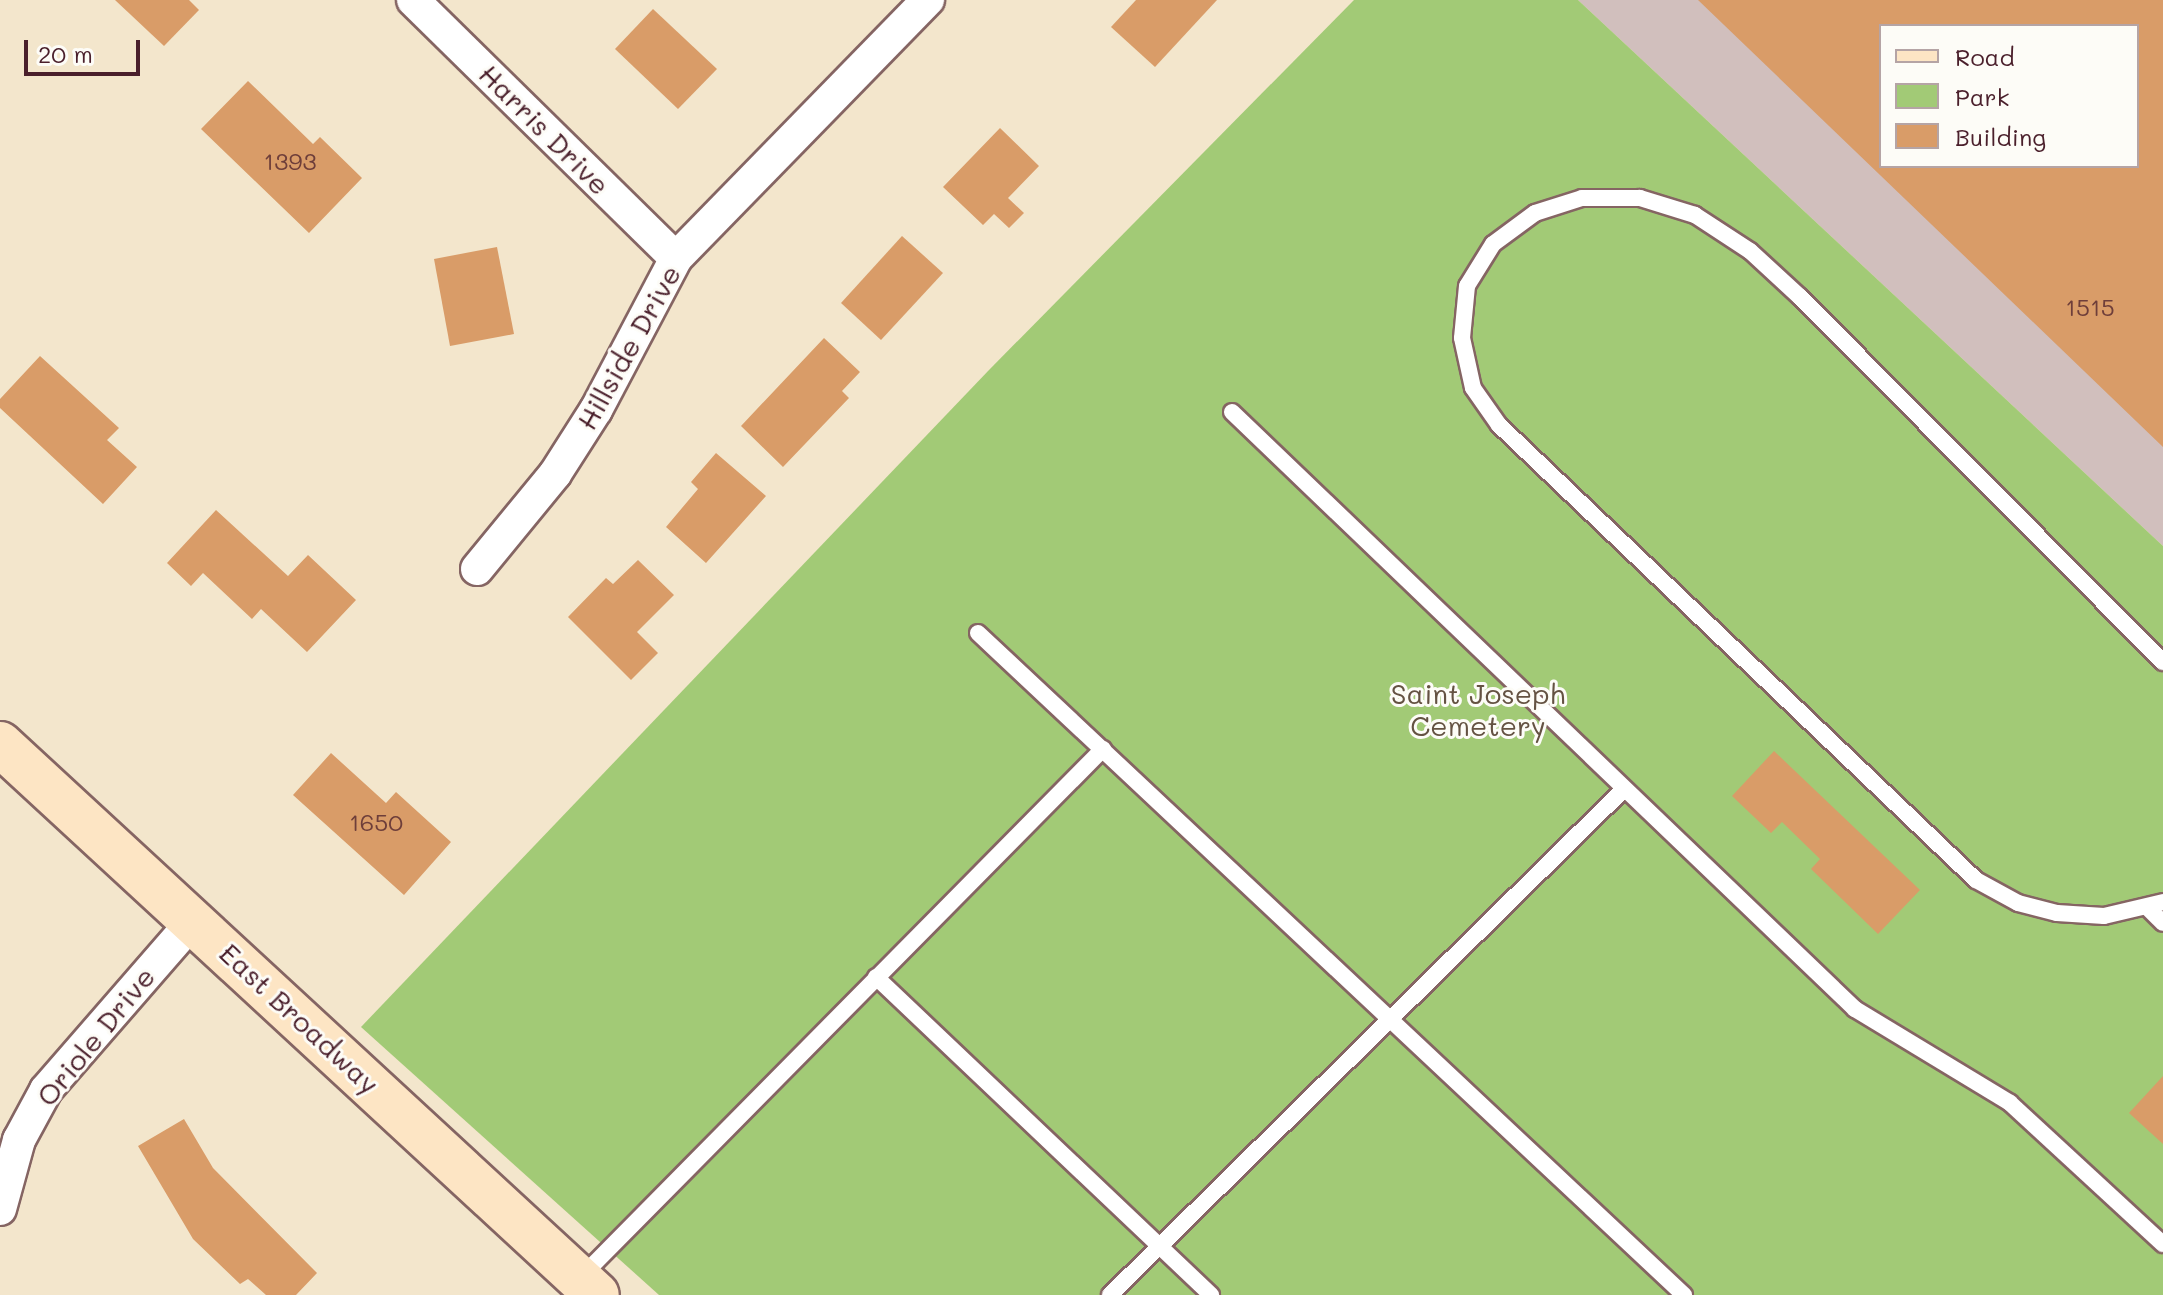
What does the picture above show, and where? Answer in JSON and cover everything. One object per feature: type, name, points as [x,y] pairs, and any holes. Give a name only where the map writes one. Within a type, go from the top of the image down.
[{"type":"main road","name":"East Broadway","points":[[0,744],[588,1287]]},
{"type":"street","name":"Harris Drive","points":[[413,0],[676,258]]},
{"type":"street","name":"Hillside Drive","points":[[477,569],[555,474],[596,410],[676,258],[928,0]]},
{"type":"street","name":"Oriole Drive","points":[[0,1209],[13,1121],[194,920]]},
{"type":"lane","points":[[2163,662],[1800,297],[1750,251],[1695,215],[1640,198],[1582,198],[1535,213],[1493,244],[1467,286],[1462,338],[1473,388],[1499,425],[1976,880],[2018,903],[2057,913],[2104,916],[2155,905],[2163,923]]},
{"type":"lane","points":[[1232,412],[1622,791],[1855,1009],[2010,1103],[2163,1244]]},
{"type":"lane","points":[[978,633],[1389,1017],[1675,1292]]},
{"type":"lane","points":[[588,1287],[876,977],[1103,749]]},
{"type":"lane","points":[[1110,1295],[1622,791]]},
{"type":"lane","points":[[876,977],[1211,1295]]},
{"type":"shaded area","points":[[1578,0],[2163,0],[2163,546]]},
{"type":"green space","name":"Saint Joseph Cemetery","points":[[1354,0],[1578,0],[2163,546],[2163,1295],[659,1295],[361,1027],[989,370]]},
{"type":"building","points":[[115,0],[189,0],[199,10],[164,46]]},
{"type":"building","points":[[1136,0],[1217,0],[1155,67],[1111,27]]},
{"type":"building","points":[[1698,0],[2163,0],[2163,447]]},
{"type":"building","points":[[653,9],[717,69],[678,109],[615,49]]},
{"type":"building","points":[[248,81],[313,144],[320,137],[362,178],[309,233],[201,129]]},
{"type":"building","points":[[1000,128],[1039,166],[1008,198],[1024,213],[1009,228],[994,214],[983,225],[943,187]]},
{"type":"building","points":[[902,236],[943,273],[881,340],[841,303]]},
{"type":"building","points":[[497,247],[514,334],[450,346],[434,259]]},
{"type":"building","points":[[824,338],[860,372],[842,391],[849,398],[783,467],[741,426]]},
{"type":"building","points":[[40,356],[119,428],[107,440],[137,467],[103,504],[0,408],[0,399]]},
{"type":"building","points":[[716,453],[766,496],[706,563],[666,527],[698,489],[691,482]]},
{"type":"building","points":[[216,510],[288,576],[308,555],[356,600],[307,652],[261,609],[252,619],[203,573],[191,586],[167,563]]},
{"type":"building","points":[[638,560],[674,595],[637,632],[658,653],[631,680],[568,617],[606,578],[613,584]]},
{"type":"building","points":[[1774,751],[1920,890],[1878,934],[1811,869],[1820,859],[1782,822],[1771,833],[1732,796]]},
{"type":"building","points":[[331,753],[386,803],[396,792],[451,842],[404,895],[293,795]]},
{"type":"building","points":[[2163,1076],[2163,1144],[2129,1113]]},
{"type":"building","points":[[184,1119],[213,1168],[317,1273],[296,1295],[266,1295],[248,1279],[240,1284],[193,1239],[138,1146]]}]
